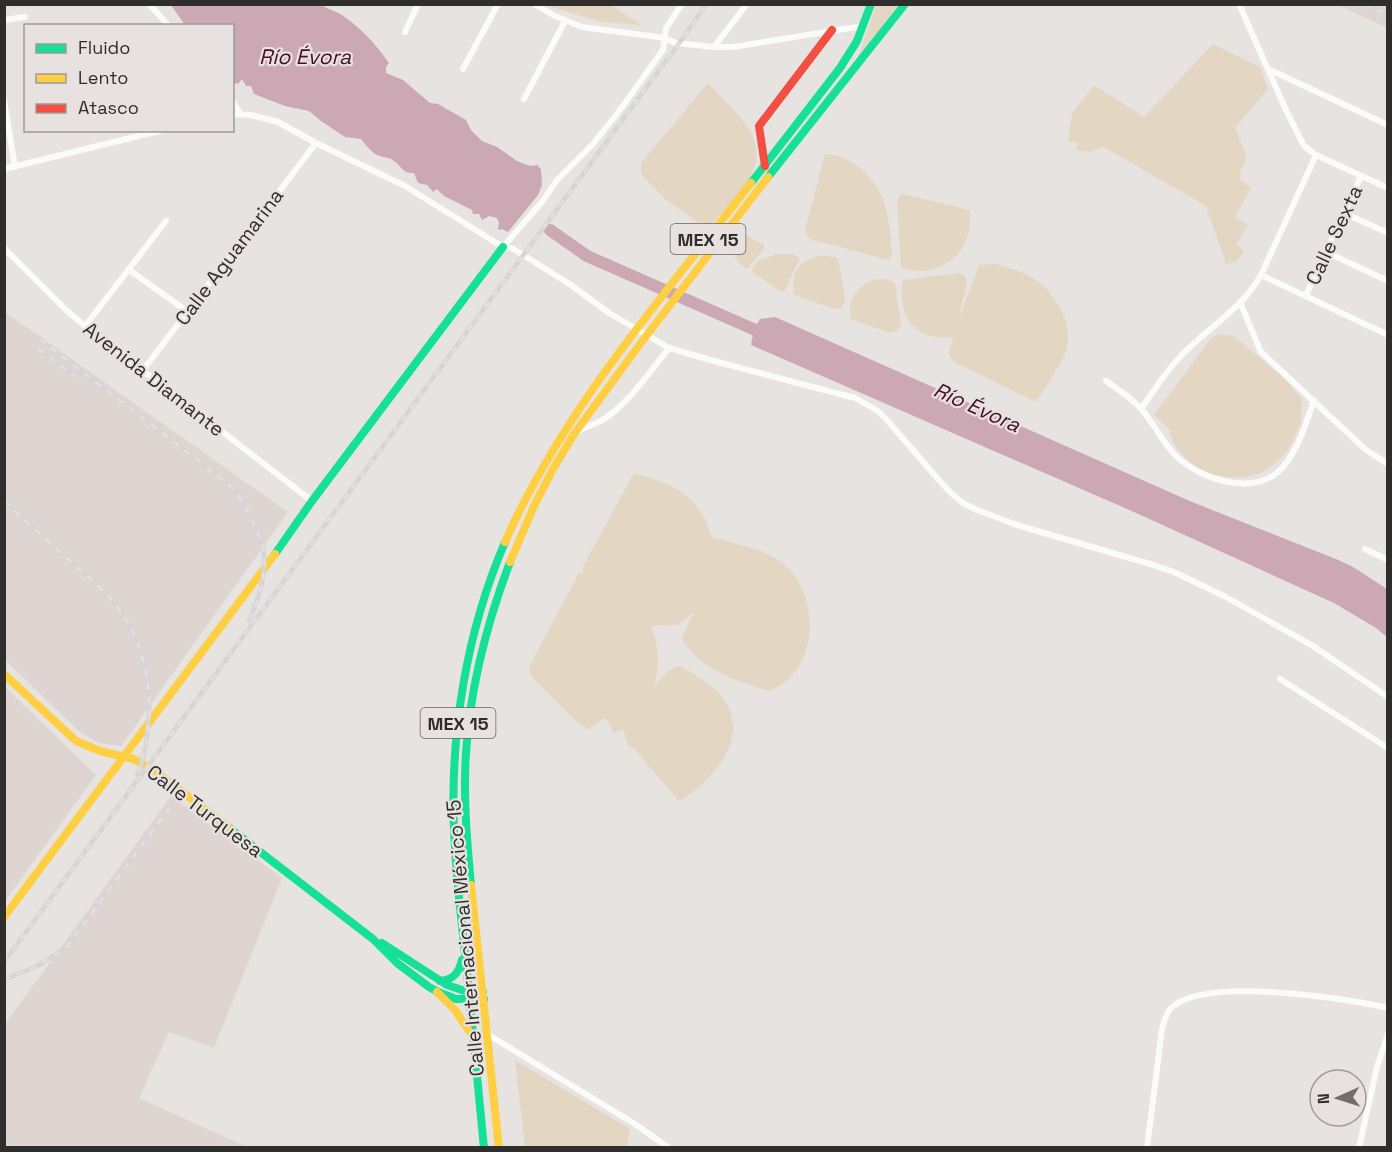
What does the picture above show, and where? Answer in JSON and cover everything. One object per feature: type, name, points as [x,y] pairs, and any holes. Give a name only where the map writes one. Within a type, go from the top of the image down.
[{"type":"main road","name":"MEX 15","points":[[788,143],[852,49],[864,26],[871,4]]},
{"type":"main road","name":"MEX 15","points":[[765,166],[873,46],[905,4]]},
{"type":"main road","points":[[765,166],[759,126],[832,30]]},
{"type":"main road","name":"Calle Internacional México 15","points":[[499,1148],[467,843],[465,801],[467,742],[475,688],[489,624],[512,556],[543,488],[576,431],[788,143]]},
{"type":"main road","name":"Calle Internacional México 15","points":[[484,1148],[453,833],[455,741],[462,694],[480,612],[508,537],[539,476],[570,424],[630,339],[765,166]]},
{"type":"main road","points":[[4,917],[503,247]]},
{"type":"main road","name":"Calle Turquesa","points":[[4,674],[76,741],[100,751],[124,756],[155,771],[373,939],[394,960],[437,992],[456,999],[483,996]]},
{"type":"main road","name":"Calle Turquesa","points":[[373,939],[468,996]]},
{"type":"main road","points":[[440,981],[451,979],[460,970],[464,945]]},
{"type":"main road","points":[[437,992],[458,1012],[472,1037]]},
{"type":"street","points":[[148,4],[167,24]]},
{"type":"street","points":[[405,32],[418,4]]},
{"type":"street","points":[[463,69],[498,4]]},
{"type":"street","points":[[534,4],[565,21],[592,30],[665,38],[676,43],[714,47],[743,46],[864,26]]},
{"type":"street","points":[[503,247],[542,202],[557,180],[593,144],[620,110],[663,50],[666,28],[682,4]]},
{"type":"street","points":[[714,47],[747,4]]},
{"type":"street","points":[[1239,4],[1305,148],[1388,188]]},
{"type":"street","points":[[4,20],[25,17]]},
{"type":"street","points":[[524,99],[565,21]]},
{"type":"street","points":[[1268,69],[1388,125]]},
{"type":"street","points":[[4,100],[15,167]]},
{"type":"street","points":[[234,104],[241,114]]},
{"type":"street","points":[[234,114],[278,122],[315,143],[405,186],[503,247],[512,248],[571,285],[609,313],[669,348],[855,398],[878,411],[888,420],[938,479],[963,503],[1017,525],[1174,572],[1226,597],[1312,646],[1388,697]]},
{"type":"street","points":[[4,169],[155,132]]},
{"type":"street","name":"Calle Aguamarina","points":[[143,370],[315,143]]},
{"type":"street","points":[[1141,409],[1179,358],[1254,287],[1316,155]]},
{"type":"street","name":"Calle Sexta","points":[[1306,295],[1361,176]]},
{"type":"street","points":[[1344,213],[1388,233]]},
{"type":"street","points":[[85,326],[165,221]]},
{"type":"street","name":"Avenida Diamante","points":[[4,248],[85,326],[312,501]]},
{"type":"street","points":[[1326,252],[1388,280]]},
{"type":"street","points":[[128,269],[188,312]]},
{"type":"street","points":[[1261,275],[1388,335]]},
{"type":"street","points":[[1240,302],[1261,352],[1366,450],[1388,464]]},
{"type":"street","points":[[576,431],[603,420],[613,413],[669,348]]},
{"type":"street","points":[[1106,381],[1141,409],[1174,453],[1192,469],[1229,483],[1252,482],[1277,473],[1292,456],[1314,400]]},
{"type":"street","points":[[1365,549],[1388,560]]},
{"type":"street","points":[[1280,679],[1388,748]]},
{"type":"street","points":[[1147,1148],[1162,1029],[1166,1016],[1172,1008],[1183,1001],[1211,993],[1249,991],[1331,998],[1388,1008]]},
{"type":"street","points":[[487,1034],[635,1124],[669,1148]]},
{"type":"street","points":[[1359,1148],[1377,1067],[1388,1034]]},
{"type":"shaded area","points":[[546,5],[611,5],[641,25],[601,22]]},
{"type":"shaded area","points":[[876,5],[898,5],[858,58]]},
{"type":"shaded area","points":[[1338,5],[1387,5],[1387,28]]},
{"type":"shaded area","points":[[1213,44],[1260,67],[1268,89],[1235,128],[1247,158],[1241,169],[1240,180],[1251,188],[1235,217],[1248,225],[1236,244],[1244,251],[1236,262],[1226,264],[1206,206],[1102,146],[1091,152],[1076,150],[1078,143],[1068,141],[1072,114],[1094,85],[1144,117]]},
{"type":"shaded area","points":[[708,83],[748,128],[755,142],[756,156],[747,183],[707,229],[664,198],[641,174],[641,163]]},
{"type":"shaded area","points":[[825,154],[839,156],[855,164],[876,186],[886,207],[888,219],[892,256],[888,260],[813,240],[806,234],[805,229]]},
{"type":"shaded area","points":[[903,194],[970,210],[969,231],[964,244],[959,253],[942,266],[922,271],[901,268],[897,201]]},
{"type":"shaded area","points":[[743,233],[764,245],[764,249],[747,269],[738,262],[733,252]]},
{"type":"shaded area","points":[[776,254],[793,254],[800,258],[783,291],[751,271],[758,261]]},
{"type":"shaded area","points":[[818,256],[838,258],[845,299],[840,309],[794,295],[795,275],[800,265]]},
{"type":"shaded area","points":[[996,264],[1016,270],[1036,280],[1052,295],[1067,325],[1067,347],[1063,358],[1036,402],[954,362],[949,353],[953,337],[939,337],[918,331],[911,324],[903,305],[903,280],[959,273],[965,276],[967,281],[959,319],[979,265]]},
{"type":"shaded area","points":[[878,279],[887,279],[895,283],[901,324],[892,333],[851,319],[850,305],[856,293],[865,284]]},
{"type":"shaded area","points":[[5,312],[288,512],[121,746],[99,743],[80,732],[5,660]]},
{"type":"shaded area","points":[[1219,334],[1234,336],[1285,379],[1302,399],[1301,423],[1293,441],[1285,454],[1261,473],[1244,477],[1228,477],[1213,475],[1199,469],[1185,458],[1174,444],[1169,429],[1154,415],[1211,338]]},
{"type":"shaded area","points":[[634,473],[662,482],[684,493],[700,510],[712,537],[754,549],[778,560],[791,571],[801,586],[810,619],[805,654],[797,669],[785,682],[769,691],[716,671],[687,648],[683,635],[694,612],[677,625],[651,626],[658,656],[654,686],[668,671],[678,666],[696,675],[723,698],[730,711],[733,725],[731,741],[724,757],[704,783],[679,801],[634,749],[627,744],[623,729],[613,733],[604,718],[589,730],[575,720],[531,676],[529,671],[530,665],[579,573],[583,573],[583,566]]},
{"type":"shaded area","points":[[5,687],[96,775],[5,901]]},
{"type":"shaded area","points":[[171,796],[282,878],[214,1048],[169,1032],[139,1098],[247,1147],[5,1147],[5,1024]]},
{"type":"shaded area","points":[[515,1060],[630,1129],[627,1147],[525,1147]]},
{"type":"water","name":"Río Évora","points":[[171,5],[320,5],[339,14],[362,31],[378,49],[389,63],[386,73],[403,80],[430,103],[438,104],[466,120],[471,130],[482,141],[497,147],[517,161],[530,166],[537,165],[541,169],[542,185],[538,195],[508,232],[498,230],[497,218],[489,216],[482,220],[479,214],[473,214],[472,210],[444,196],[437,189],[433,192],[427,185],[418,183],[414,173],[405,171],[389,158],[374,153],[361,139],[345,137],[309,111],[285,106],[254,94],[251,86],[246,86],[242,79],[238,84],[234,82],[234,24],[184,24]]},
{"type":"water","name":"Río Évora","points":[[775,317],[1192,502],[1353,567],[1387,589],[1387,637],[1334,603],[1134,512],[751,345],[754,329],[760,319]]},
{"type":"waterway","name":"Río Évora","points":[[550,230],[587,256],[767,335]]},
{"type":"railway","points":[[4,962],[706,4]]},
{"type":"railway","points":[[1364,4],[1388,15]]},
{"type":"railway","points":[[40,339],[231,486],[251,516],[264,552],[261,587],[249,620]]},
{"type":"railway","points":[[38,349],[76,377]]},
{"type":"railway","points":[[4,501],[103,591],[118,608],[133,632],[143,659],[149,702],[146,746],[137,774]]},
{"type":"railway","points":[[4,980],[37,966],[66,948],[173,803]]},
{"type":"traffic: fast","points":[[751,183],[840,68],[857,41],[871,4]]},
{"type":"traffic: fast","points":[[768,177],[905,4]]},
{"type":"traffic: fast","points":[[275,554],[312,501],[503,247]]},
{"type":"traffic: fast","points":[[484,1148],[457,880],[453,794],[463,684],[480,612],[505,542]]},
{"type":"traffic: fast","points":[[471,885],[465,802],[465,770],[471,704],[494,608],[510,562]]},
{"type":"traffic: fast","points":[[228,827],[373,939],[397,963],[429,987],[456,999],[484,999]]},
{"type":"traffic: fast","points":[[382,943],[447,985],[468,992],[483,992]]},
{"type":"traffic: fast","points":[[440,981],[455,975],[462,960]]},
{"type":"traffic: slow","points":[[510,562],[534,506],[574,434],[768,177]]},
{"type":"traffic: slow","points":[[505,542],[556,445],[586,400],[650,311],[751,183]]},
{"type":"traffic: slow","points":[[4,917],[275,554]]},
{"type":"traffic: slow","points":[[4,674],[76,741],[100,751],[133,759],[155,771],[228,827]]},
{"type":"traffic: slow","points":[[471,885],[499,1148]]},
{"type":"traffic: slow","points":[[437,992],[455,1010],[469,1031]]},
{"type":"traffic: jam","points":[[765,166],[759,126],[832,30]]}]
